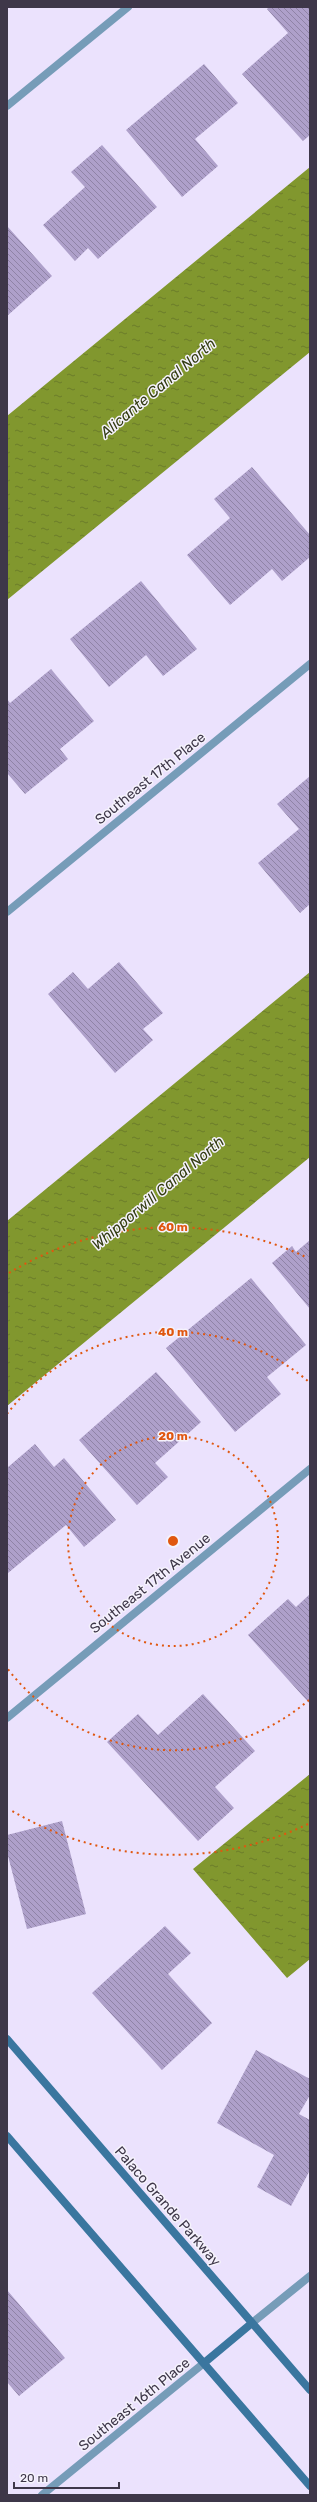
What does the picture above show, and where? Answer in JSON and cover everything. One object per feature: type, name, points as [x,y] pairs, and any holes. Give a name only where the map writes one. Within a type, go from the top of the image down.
[{"type":"street","points":[[7,106],[128,7]]},
{"type":"street","name":"Southeast 17th Place","points":[[7,912],[310,664]]},
{"type":"street","name":"Southeast 17th Avenue","points":[[7,1718],[310,1469]]},
{"type":"street","name":"Palaco Grande Parkway","points":[[7,2039],[310,2390]]},
{"type":"street","points":[[7,2136],[310,2486]]},
{"type":"street","points":[[204,2363],[310,2276]]},
{"type":"street","name":"Southeast 16th Place","points":[[42,2495],[204,2363]]},
{"type":"water","name":"Alicante Canal North","points":[[310,167],[310,352],[7,600],[7,416]]},
{"type":"water","name":"Whipporwill Canal North","points":[[310,972],[310,1157],[7,1406],[7,1221]]},
{"type":"water","points":[[310,1774],[310,1959],[287,1978],[193,1869]]},
{"type":"building","points":[[269,7],[310,7],[310,135],[303,141],[242,74],[288,33],[267,9]]},
{"type":"building","points":[[204,64],[238,103],[195,139],[218,166],[182,197],[126,130]]},
{"type":"building","points":[[102,145],[157,207],[98,259],[88,248],[75,261],[43,225],[85,187],[71,172]]},
{"type":"building","points":[[7,226],[52,276],[7,316]]},
{"type":"building","points":[[252,467],[310,535],[310,557],[282,581],[272,569],[230,605],[187,555],[230,518],[214,499]]},
{"type":"building","points":[[141,581],[197,649],[163,676],[146,655],[109,687],[70,639]]},
{"type":"building","points":[[51,669],[94,721],[60,749],[68,759],[25,794],[7,773],[7,699],[10,703]]},
{"type":"building","points":[[310,776],[310,904],[300,913],[258,863],[299,829],[277,804]]},
{"type":"building","points":[[119,962],[163,1013],[143,1029],[153,1040],[115,1073],[48,994],[73,972],[88,989]]},
{"type":"building","points":[[310,1240],[310,1309],[272,1263],[292,1246],[296,1252]]},
{"type":"building","points":[[251,1278],[306,1345],[267,1377],[281,1394],[235,1432],[166,1348]]},
{"type":"building","points":[[156,1372],[201,1422],[155,1463],[168,1477],[137,1505],[79,1440]]},
{"type":"building","points":[[35,1444],[54,1467],[64,1458],[116,1520],[84,1547],[66,1525],[8,1573],[7,1468]]},
{"type":"building","points":[[310,1594],[310,1704],[248,1635],[288,1599],[296,1607]]},
{"type":"building","points":[[203,1694],[255,1751],[215,1787],[234,1808],[198,1841],[107,1742],[138,1714],[158,1735]]},
{"type":"building","points":[[62,1821],[86,1914],[27,1929],[7,1852],[7,1835]]},
{"type":"building","points":[[165,1926],[191,1953],[168,1974],[212,2023],[162,2070],[92,1993]]},
{"type":"building","points":[[256,2050],[310,2079],[310,2095],[299,2114],[310,2120],[310,2170],[291,2206],[257,2187],[274,2155],[217,2123]]},
{"type":"building","points":[[7,2290],[65,2358],[19,2396],[7,2382]]}]
